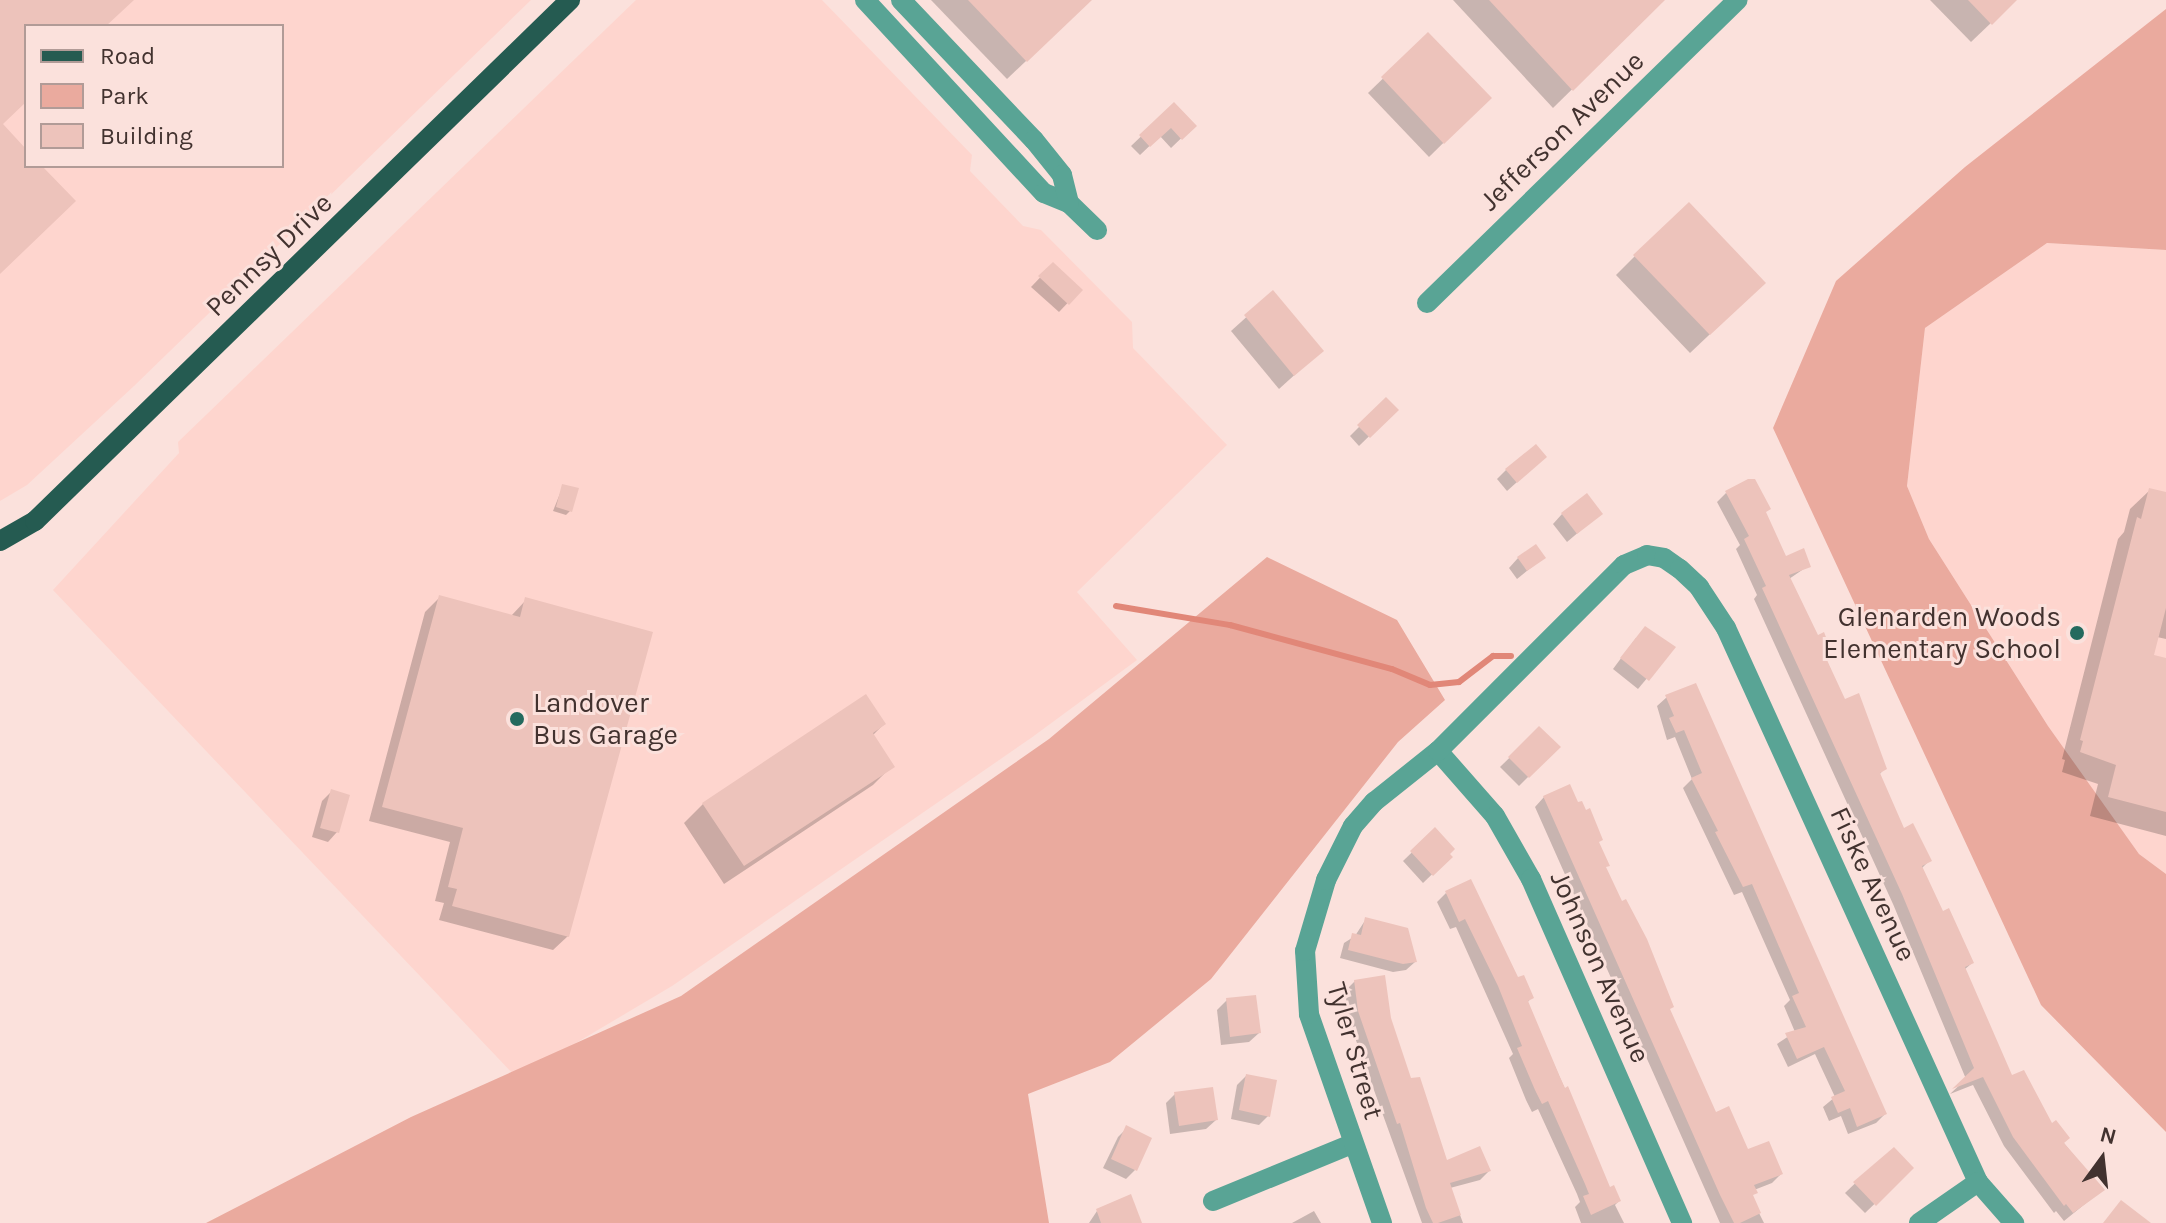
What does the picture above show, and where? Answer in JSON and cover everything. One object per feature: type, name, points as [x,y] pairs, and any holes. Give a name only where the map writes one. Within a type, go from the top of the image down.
[{"type":"main road","name":"Pennsy Drive","points":[[0,541],[45,511],[570,0]]},
{"type":"street","points":[[865,0],[1044,193],[1069,203],[1097,230]]},
{"type":"street","points":[[901,0],[1034,140],[1062,175],[1069,203]]},
{"type":"street","name":"Jefferson Avenue","points":[[1427,303],[1738,0]]},
{"type":"street","name":"Tyler Street","points":[[1382,1223],[1309,1014],[1304,968],[1309,932],[1326,880],[1353,826],[1385,791],[1438,751],[1632,559],[1647,555],[1664,558],[1680,569]]},
{"type":"street","name":"Fiske Avenue","points":[[1680,569],[1699,587],[1726,628],[1978,1182],[2014,1223]]},
{"type":"street","name":"Johnson Avenue","points":[[1438,751],[1495,816],[1531,879],[1682,1223]]},
{"type":"street","points":[[1213,1201],[1352,1144]]},
{"type":"street","points":[[1919,1223],[1978,1182]]},
{"type":"shaded area","points":[[0,0],[531,0],[134,386],[27,485],[0,501]]},
{"type":"shaded area","points":[[636,0],[822,0],[972,155],[970,171],[1023,226],[1041,230],[1132,322],[1133,348],[1227,445],[1077,592],[1137,660],[1031,738],[672,986],[517,1078],[53,590],[179,453],[178,442]]},
{"type":"shaded area","name":"Glenarden Woods Elementary School","points":[[2047,243],[2166,250],[2166,874],[2139,854],[2048,726],[1929,539],[1907,486],[1925,328]]},
{"type":"green space","points":[[2166,9],[2166,250],[2047,243],[1925,328],[1907,486],[1929,539],[2048,726],[2139,854],[2166,874],[2166,1132],[2041,1005],[1773,428],[1836,281],[1965,167]]},
{"type":"green space","points":[[1267,557],[1397,620],[1445,700],[1398,742],[1211,979],[1110,1062],[1028,1094],[1049,1223],[206,1223],[411,1117],[681,996],[1049,739]]},
{"type":"building","points":[[0,0],[134,0],[108,24],[24,24],[24,104],[3,124],[24,147],[24,168],[44,168],[76,201],[0,274]]},
{"type":"building","points":[[968,0],[1092,0],[1027,62]]},
{"type":"building","points":[[1489,0],[1665,0],[1573,91]]},
{"type":"building","points":[[1968,0],[2017,0],[1992,25]]},
{"type":"building","points":[[1428,32],[1492,98],[1444,144],[1381,77]]},
{"type":"building","points":[[1174,102],[1197,126],[1182,140],[1171,128],[1150,147],[1139,135]]},
{"type":"building","points":[[1689,202],[1766,283],[1710,335],[1633,255]]},
{"type":"building","points":[[1053,262],[1083,290],[1069,305],[1038,276]]},
{"type":"building","points":[[1273,290],[1324,351],[1294,376],[1244,315]]},
{"type":"building","points":[[1386,397],[1399,410],[1370,438],[1357,425]]},
{"type":"building","points":[[1536,444],[1547,457],[1517,483],[1505,469]]},
{"type":"building","points":[[1748,479],[1755,479],[1771,509],[1766,512],[1786,556],[1804,548],[1811,567],[1789,575],[1818,635],[1824,632],[1831,650],[1826,652],[1826,658],[1845,699],[1859,693],[1887,769],[1880,773],[1904,828],[1913,823],[1932,861],[1922,866],[1943,911],[1949,908],[1974,963],[1965,967],[2012,1075],[2024,1070],[2052,1123],[2056,1120],[2070,1138],[2064,1143],[2105,1190],[2073,1213],[2066,1204],[2064,1206],[2013,1137],[1983,1077],[1952,1089],[1974,1068],[1902,894],[1762,588],[1766,586],[1744,539],[1749,536],[1725,491]]},
{"type":"building","points":[[562,484],[579,488],[572,512],[556,507]]},
{"type":"building","points":[[2149,488],[2166,492],[2166,608],[2154,655],[2166,658],[2166,812],[2108,797],[2116,765],[2080,752],[2083,741],[2080,740],[2137,517],[2141,519]]},
{"type":"building","points":[[1587,493],[1603,514],[1577,534],[1561,513]]},
{"type":"building","points":[[1536,544],[1546,558],[1527,571],[1517,557]]},
{"type":"building","name":"Landover Bus Garage","points":[[439,595],[520,617],[525,597],[653,632],[569,937],[452,906],[457,889],[448,887],[463,828],[382,807]]},
{"type":"building","points":[[1645,626],[1676,647],[1649,681],[1620,658]]},
{"type":"building","points":[[1696,683],[1887,1114],[1857,1127],[1850,1108],[1838,1113],[1831,1097],[1845,1091],[1824,1047],[1797,1059],[1785,1033],[1806,1027],[1792,996],[1799,993],[1752,884],[1743,887],[1691,778],[1702,773],[1684,730],[1676,733],[1669,718],[1674,716],[1665,695]]},
{"type":"building","points":[[866,694],[886,724],[873,733],[895,767],[744,866],[702,803]]},
{"type":"building","points":[[1539,726],[1561,747],[1529,778],[1508,757]]},
{"type":"building","points":[[1570,784],[1578,802],[1582,801],[1586,810],[1590,808],[1603,840],[1599,842],[1610,866],[1606,867],[1622,901],[1626,899],[1647,939],[1674,1007],[1670,1009],[1716,1112],[1729,1106],[1748,1149],[1769,1141],[1783,1174],[1754,1185],[1758,1193],[1753,1195],[1761,1213],[1740,1223],[1734,1223],[1720,1195],[1543,796]]},
{"type":"building","points":[[331,789],[350,795],[339,833],[320,828]]},
{"type":"building","points":[[1435,827],[1455,849],[1450,854],[1453,857],[1433,876],[1410,851]]},
{"type":"building","points":[[1471,879],[1518,977],[1524,975],[1534,998],[1528,1001],[1560,1077],[1565,1088],[1568,1086],[1610,1187],[1614,1185],[1621,1201],[1591,1215],[1583,1196],[1589,1194],[1585,1184],[1548,1101],[1542,1104],[1535,1090],[1517,1048],[1522,1046],[1498,986],[1465,919],[1459,922],[1445,891]]},
{"type":"building","points":[[1365,917],[1408,928],[1417,962],[1403,964],[1348,950],[1352,933],[1361,935]]},
{"type":"building","points":[[1385,975],[1391,1018],[1411,1078],[1420,1077],[1447,1160],[1480,1146],[1491,1171],[1450,1183],[1461,1215],[1438,1223],[1433,1223],[1426,1208],[1400,1123],[1397,1124],[1358,1011],[1354,980]]},
{"type":"building","points":[[1256,995],[1261,1033],[1230,1037],[1226,998]]},
{"type":"building","points":[[1246,1074],[1277,1080],[1270,1117],[1239,1110]]},
{"type":"building","points":[[1213,1087],[1218,1120],[1179,1126],[1174,1092]]},
{"type":"building","points":[[1126,1125],[1152,1138],[1137,1171],[1111,1159]]},
{"type":"building","points":[[1894,1147],[1914,1168],[1876,1206],[1853,1182]]},
{"type":"building","points":[[1131,1194],[1142,1223],[1101,1223],[1096,1209]]},
{"type":"building","points":[[2121,1200],[2151,1223],[2103,1223]]},
{"type":"waterway","points":[[1116,606],[1230,625],[1392,669],[1430,685],[1459,682],[1493,656],[1511,656]]},
{"type":"place","name":"Glenarden Woods Elementary School","points":[[2077,633]]},
{"type":"place","name":"Landover Bus Garage","points":[[517,719]]}]
